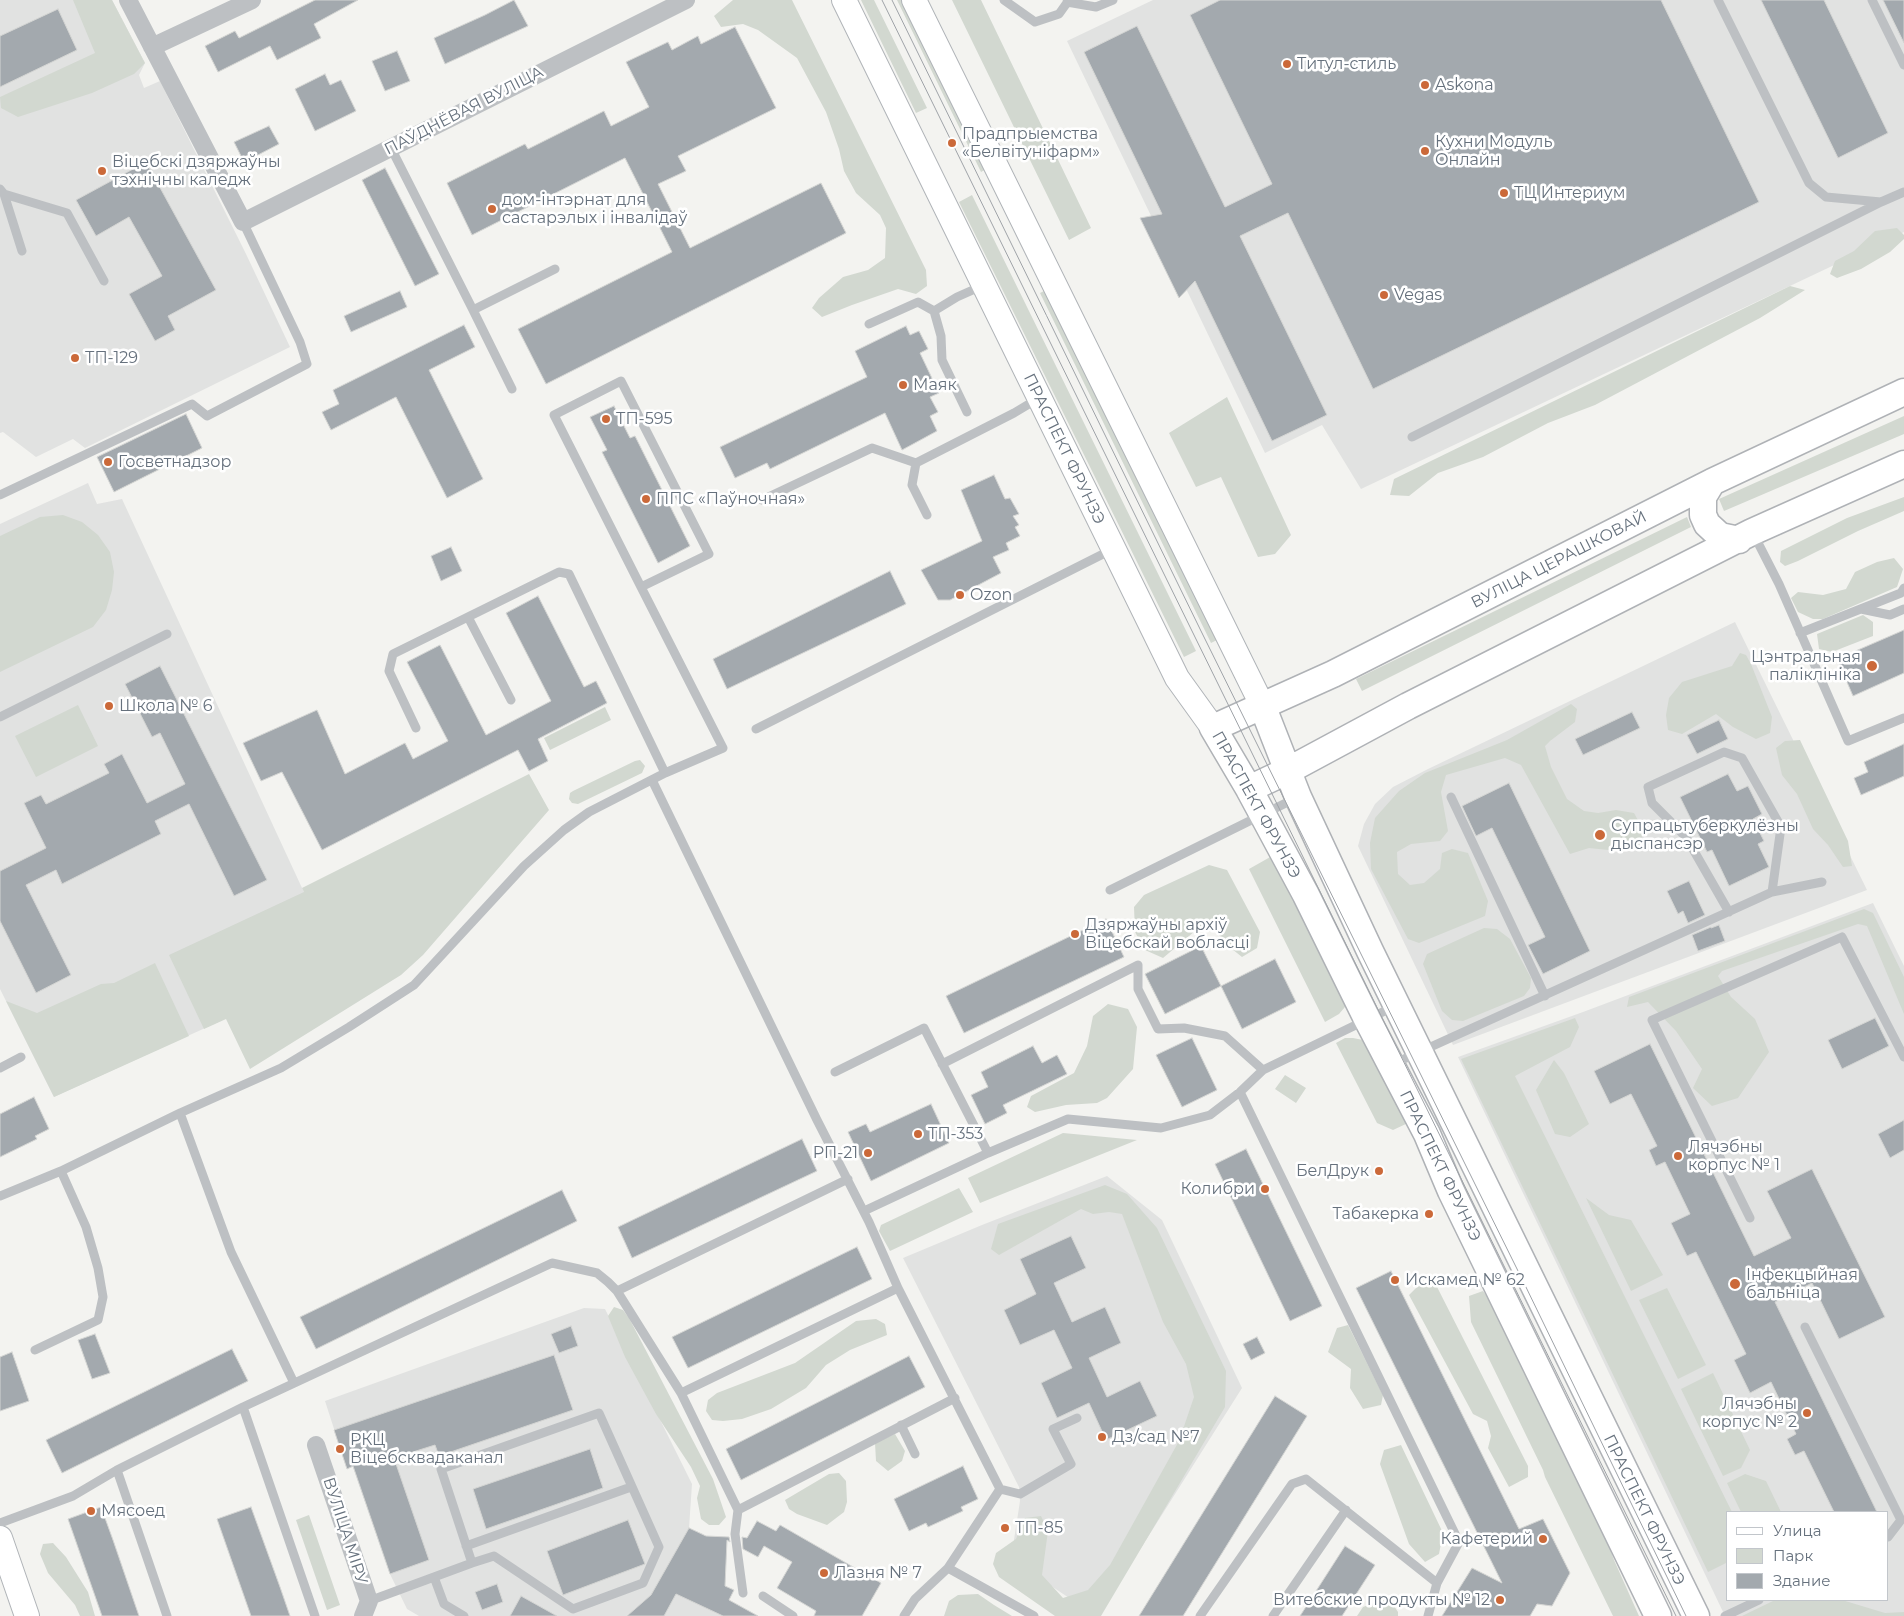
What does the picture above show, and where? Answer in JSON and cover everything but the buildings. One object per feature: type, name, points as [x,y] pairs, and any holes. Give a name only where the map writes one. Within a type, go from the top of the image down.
[{"type":"main road","name":"ПРАСПЕКТ ФРУНЗЭ","points":[[844,0],[1177,678],[1213,728],[1263,814],[1427,1134],[1455,1200],[1658,1616]]},
{"type":"main road","name":"ПРАСПЕКТ ФРУНЗЭ","points":[[914,0],[1262,705],[1298,797],[1396,1006],[1696,1616]]},
{"type":"main road","name":"ВУЛІЦА ЦЕРАШКОВАЙ","points":[[1213,728],[1340,671],[1712,482],[1904,392]]},
{"type":"main road","points":[[1249,789],[1289,770],[1408,706],[1746,536],[1904,464]]},
{"type":"main road","points":[[1712,482],[1703,497],[1703,515],[1707,524],[1720,536],[1746,536]]},
{"type":"main road","points":[[0,1538],[27,1616]]},
{"type":"street","points":[[128,0],[243,222]]},
{"type":"street","points":[[152,47],[252,0]]},
{"type":"street","name":"ПАЎДНЁВАЯ ВУЛІЦА","points":[[243,222],[686,0]]},
{"type":"street","name":"ВУЛІЦА МІРУ","points":[[316,1445],[366,1609]]},
{"type":"lane","points":[[1004,0],[1035,22],[1059,14],[1068,1],[1096,7],[1113,0]]},
{"type":"lane","points":[[1718,0],[1809,183],[1826,197],[1881,202]]},
{"type":"lane","points":[[1872,0],[1904,65]]},
{"type":"lane","points":[[391,148],[512,389]]},
{"type":"lane","points":[[2,192],[22,251]]},
{"type":"lane","points":[[2,192],[66,213],[104,281]]},
{"type":"lane","points":[[1412,437],[1904,192]]},
{"type":"lane","points":[[0,494],[192,404],[208,416],[308,364],[300,342],[243,222]]},
{"type":"lane","points":[[473,310],[556,269]]},
{"type":"lane","points":[[934,311],[957,297],[984,285]]},
{"type":"lane","points":[[869,324],[918,302],[934,311],[940,336],[942,360],[967,412]]},
{"type":"lane","points":[[0,1196],[61,1171],[180,1113],[281,1068],[349,1027],[414,985],[524,866],[564,830],[589,812],[652,780],[723,748],[641,587],[554,415],[621,381],[709,554],[641,587]]},
{"type":"lane","points":[[762,500],[872,448],[916,463],[1014,414],[1039,398]]},
{"type":"lane","points":[[916,463],[912,485],[927,515]]},
{"type":"lane","points":[[1746,536],[1779,584],[1848,741],[1904,718]]},
{"type":"lane","points":[[756,729],[1113,549]]},
{"type":"lane","points":[[416,728],[389,671],[394,654],[559,572],[569,574],[665,774]]},
{"type":"lane","points":[[1800,633],[1901,593],[1904,588]]},
{"type":"lane","points":[[1861,609],[1890,616],[1904,609]]},
{"type":"lane","points":[[468,617],[511,700]]},
{"type":"lane","points":[[0,717],[167,634]]},
{"type":"lane","points":[[1729,912],[1686,837],[1652,803],[1648,787],[1724,752],[1742,758],[1781,828],[1772,892]]},
{"type":"lane","points":[[652,780],[864,1211],[898,1288],[1000,1489],[1020,1494],[1071,1464],[1053,1429],[1077,1418]]},
{"type":"lane","points":[[1110,890],[1298,797]]},
{"type":"lane","points":[[1451,798],[1545,996]]},
{"type":"lane","points":[[1391,1065],[1420,1054],[1772,892],[1822,882]]},
{"type":"lane","points":[[1750,1218],[1652,1020],[1842,937],[1904,1056]]},
{"type":"lane","points":[[942,1064],[1138,965],[1138,989],[1158,1029],[1184,1028],[1225,1036],[1264,1070]]},
{"type":"lane","points":[[864,1211],[988,1153],[1068,1119],[1161,1128],[1210,1115],[1240,1092],[1264,1070],[1396,1006]]},
{"type":"lane","points":[[835,1072],[924,1028],[988,1153]]},
{"type":"lane","points":[[0,1068],[21,1057]]},
{"type":"lane","points":[[1240,1092],[1459,1542],[1437,1583],[1428,1616]]},
{"type":"lane","points":[[180,1113],[231,1252],[294,1383]]},
{"type":"lane","points":[[35,1350],[98,1320],[103,1297],[98,1268],[86,1227],[61,1171]]},
{"type":"lane","points":[[617,1291],[848,1179]]},
{"type":"lane","points":[[0,1523],[73,1496],[116,1470],[242,1407],[552,1263],[597,1273],[617,1291],[681,1393],[738,1510],[735,1534],[743,1593]]},
{"type":"lane","points":[[681,1393],[898,1288]]},
{"type":"lane","points":[[1805,1327],[1902,1520],[1889,1536]]},
{"type":"lane","points":[[738,1510],[955,1398]]},
{"type":"lane","points":[[242,1407],[315,1616]]},
{"type":"lane","points":[[366,1609],[434,1577],[494,1556],[572,1609],[643,1583],[659,1547],[598,1413],[440,1469],[472,1563]]},
{"type":"lane","points":[[901,1425],[915,1454]]},
{"type":"lane","points":[[116,1470],[167,1616]]},
{"type":"lane","points":[[1200,1616],[1292,1484],[1306,1479],[1437,1583]]},
{"type":"lane","points":[[466,1546],[631,1486]]},
{"type":"lane","points":[[904,1616],[915,1599],[948,1568],[1000,1489]]},
{"type":"lane","points":[[1273,1616],[1346,1510]]},
{"type":"lane","points":[[948,1568],[1034,1616]]},
{"type":"lane","points":[[434,1577],[444,1604],[464,1616]]},
{"type":"lane","points":[[763,1596],[793,1616]]},
{"type":"lane","points":[[1725,1616],[1757,1601]]},
{"type":"shaded area","name":"Віцебскі дзяржаўны тэхнічны каледж","points":[[0,0],[112,0],[145,63],[139,75],[144,88],[160,81],[290,347],[85,448],[73,439],[36,457],[3,432],[0,433]]},
{"type":"shaded area","points":[[1153,0],[1904,0],[1904,232],[1361,489],[1322,425],[1265,453],[1067,41]]},
{"type":"shaded area","name":"Школа № 6","points":[[88,483],[97,504],[122,499],[302,888],[341,966],[54,1097],[0,989],[0,524]]},
{"type":"shaded area","name":"Супрацьтуберкулёзны дыспансэр","points":[[1735,622],[1867,890],[1453,1045],[1358,846],[1364,824],[1375,804],[1393,787],[1428,769]]},
{"type":"shaded area","name":"Інфекцыйная бальніца","points":[[1873,903],[1904,966],[1904,1616],[1725,1616],[1458,1057]]},
{"type":"shaded area","name":"Дз/сад №7","points":[[1107,1176],[1162,1220],[1242,1388],[1098,1616],[1096,1616],[1011,1559],[1020,1501],[1019,1487],[903,1258]]},
{"type":"shaded area","points":[[584,1308],[605,1309],[692,1484],[689,1528],[703,1534],[681,1596],[723,1616],[419,1616],[407,1609],[390,1574],[353,1467],[347,1469],[325,1401]]},
{"type":"green space","points":[[73,0],[112,0],[145,63],[134,74],[92,93],[18,117],[1,108],[0,97],[95,53]]},
{"type":"green space","points":[[733,0],[792,0],[926,270],[927,286],[916,294],[898,289],[822,317],[812,308],[819,298],[843,277],[868,270],[885,258],[886,228],[880,215],[856,193],[844,171],[839,149],[826,112],[797,58],[758,30],[743,24],[721,27],[714,16]]},
{"type":"green space","points":[[861,0],[874,0],[927,108],[916,113]]},
{"type":"green space","points":[[897,0],[908,0],[990,167],[981,172]]},
{"type":"green space","points":[[952,0],[981,0],[1091,228],[1069,240]]},
{"type":"green space","points":[[972,195],[1196,651],[1184,657],[959,202]]},
{"type":"green space","points":[[1897,228],[1904,235],[1904,239],[1890,252],[1861,269],[1837,278],[1830,274],[1835,261],[1854,251],[1875,231]]},
{"type":"green space","points":[[1790,286],[1805,290],[1760,318],[1595,405],[1548,423],[1483,457],[1438,473],[1409,496],[1390,495],[1394,479]]},
{"type":"green space","points":[[1048,289],[1219,639],[1211,643],[1040,293]]},
{"type":"green space","points":[[1227,397],[1291,535],[1275,554],[1258,557],[1221,477],[1196,487],[1169,433]]},
{"type":"green space","points":[[1904,416],[1904,434],[1724,511],[1719,499]]},
{"type":"green space","points":[[1904,497],[1904,511],[1858,531],[1798,561],[1785,566],[1780,562],[1781,551],[1847,518]]},
{"type":"green space","points":[[63,515],[82,522],[98,535],[110,552],[114,572],[112,590],[106,610],[93,627],[0,672],[0,536],[40,517]]},
{"type":"green space","points":[[1687,517],[1691,527],[1362,691],[1356,679]]},
{"type":"green space","points":[[1894,558],[1903,569],[1897,587],[1823,619],[1813,619],[1798,612],[1791,598],[1798,592],[1823,595],[1846,589],[1855,572],[1877,562]]},
{"type":"green space","points":[[1863,615],[1873,622],[1873,636],[1832,652],[1819,649],[1817,634]]},
{"type":"green space","points":[[1740,653],[1746,655],[1751,664],[1772,717],[1770,733],[1756,739],[1733,727],[1716,714],[1682,734],[1668,730],[1666,715],[1669,698],[1682,682],[1732,666]]},
{"type":"green space","points":[[1571,704],[1577,709],[1575,722],[1545,746],[1551,767],[1567,799],[1584,811],[1598,813],[1616,810],[1634,813],[1644,831],[1638,846],[1618,851],[1589,848],[1570,854],[1521,765],[1505,758],[1446,775],[1441,792],[1448,831],[1440,841],[1411,844],[1397,852],[1398,874],[1410,885],[1424,883],[1440,869],[1442,853],[1452,849],[1468,853],[1488,901],[1485,916],[1419,943],[1408,939],[1371,869],[1370,843],[1375,818],[1399,791],[1425,773],[1507,740]]},
{"type":"green space","points":[[78,705],[98,746],[36,777],[15,736]]},
{"type":"green space","points":[[605,707],[611,720],[550,750],[544,738]]},
{"type":"green space","points":[[1800,740],[1848,841],[1852,866],[1843,867],[1828,845],[1813,829],[1797,794],[1782,775],[1776,748],[1785,741]]},
{"type":"green space","points":[[640,760],[645,766],[642,773],[578,804],[572,803],[569,799],[570,793],[573,791]]},
{"type":"green space","points":[[529,774],[549,810],[423,955],[401,975],[250,1069],[226,1019],[204,1029],[169,955],[304,892],[302,888]]},
{"type":"green space","points":[[1272,856],[1346,997],[1345,1007],[1339,1014],[1325,1022],[1249,869]]},
{"type":"green space","points":[[1209,865],[1227,870],[1260,932],[1257,948],[1242,957],[1227,945],[1214,929],[1201,926],[1163,958],[1145,950],[1135,932],[1134,907],[1144,895]]},
{"type":"green space","points":[[1864,909],[1873,913],[1904,977],[1904,1014],[1867,926],[1858,924],[1722,971],[1718,976],[1731,997],[1755,1019],[1769,1052],[1738,1098],[1712,1106],[1693,1088],[1702,1069],[1676,1031],[1648,1002],[1627,1007],[1629,997]]},
{"type":"green space","points":[[1484,928],[1497,929],[1510,939],[1531,978],[1530,988],[1524,996],[1463,1021],[1452,1020],[1442,1011],[1423,964],[1427,954]]},
{"type":"green space","points":[[155,963],[189,1036],[54,1097],[6,1001],[37,1013],[101,984],[114,983]]},
{"type":"green space","points":[[1108,1004],[1128,1009],[1137,1027],[1133,1069],[1107,1098],[1097,1103],[1066,1105],[1035,1112],[1027,1107],[1031,1096],[1074,1073],[1087,1046],[1093,1016]]},
{"type":"green space","points":[[1575,1018],[1579,1027],[1570,1047],[1515,1076],[1732,1511],[1726,1511],[1726,1563],[1708,1572],[1461,1059]]},
{"type":"green space","points":[[1345,1038],[1368,1041],[1408,1123],[1393,1130],[1377,1123],[1336,1043]]},
{"type":"green space","points":[[1554,1060],[1564,1073],[1589,1124],[1570,1137],[1555,1134],[1536,1090]]},
{"type":"green space","points":[[1285,1075],[1306,1088],[1296,1103],[1275,1089]]},
{"type":"green space","points":[[1063,1133],[1137,1140],[980,1203],[968,1178]]},
{"type":"green space","points":[[1105,1185],[1127,1194],[1157,1228],[1226,1371],[1225,1407],[1101,1616],[1055,1616],[999,1577],[993,1564],[996,1553],[1016,1539],[1025,1518],[1041,1516],[1048,1531],[1042,1575],[1063,1598],[1088,1590],[1110,1565],[1179,1441],[1194,1397],[1186,1364],[1163,1322],[1122,1214],[1109,1212],[1093,1214],[1081,1209],[999,1255],[991,1249],[998,1224]]},
{"type":"green space","points":[[959,1188],[973,1212],[890,1251],[879,1231],[881,1225]]},
{"type":"green space","points":[[1586,1198],[1609,1215],[1631,1220],[1663,1275],[1631,1291]]},
{"type":"green space","points":[[1434,1281],[1528,1466],[1528,1477],[1509,1487],[1488,1448],[1491,1436],[1487,1421],[1473,1414],[1409,1295],[1422,1282]]},
{"type":"green space","points":[[1667,1288],[1706,1365],[1678,1379],[1639,1300]]},
{"type":"green space","points":[[1483,1291],[1508,1325],[1607,1540],[1639,1616],[1613,1616],[1545,1477],[1471,1322],[1469,1296]]},
{"type":"green space","points":[[614,1307],[623,1310],[629,1318],[713,1479],[726,1517],[719,1525],[709,1525],[701,1519],[697,1498],[700,1486],[691,1467],[656,1414],[625,1357],[608,1316]]},
{"type":"green space","points":[[876,1319],[885,1324],[887,1335],[850,1350],[826,1365],[806,1388],[771,1409],[742,1419],[723,1421],[712,1420],[706,1411],[708,1400],[717,1393],[795,1363],[856,1321]]},
{"type":"green space","points":[[1348,1325],[1383,1395],[1381,1405],[1363,1409],[1350,1388],[1351,1369],[1328,1352],[1337,1328]]},
{"type":"green space","points":[[1713,1373],[1750,1450],[1741,1468],[1723,1476],[1681,1389]]},
{"type":"green space","points":[[895,1434],[905,1451],[902,1461],[888,1471],[876,1461],[875,1443]]},
{"type":"green space","points":[[1401,1445],[1443,1533],[1439,1554],[1425,1562],[1409,1544],[1380,1464],[1384,1450]]},
{"type":"green space","points":[[839,1473],[846,1481],[847,1502],[844,1512],[827,1525],[797,1514],[789,1509],[785,1500],[829,1474]]},
{"type":"green space","points":[[1745,1474],[1766,1481],[1781,1511],[1741,1511],[1727,1483]]},
{"type":"green space","points":[[309,1515],[340,1605],[327,1610],[296,1520]]},
{"type":"green space","points":[[53,1543],[66,1557],[88,1592],[95,1616],[80,1616],[75,1605],[48,1573],[40,1554],[43,1544]]},
{"type":"green space","points":[[978,1594],[1012,1616],[944,1616],[949,1601],[958,1595]]},
{"type":"green space","points":[[1382,1600],[1392,1603],[1398,1612],[1398,1616],[1357,1616],[1363,1607]]},
{"type":"green space","points":[[1773,1601],[1845,1601],[1885,1613],[1904,1612],[1904,1616],[1742,1616]]},
{"type":"tram line","points":[[882,0],[1676,1616]]},
{"type":"tram line","points":[[892,0],[1686,1616]]},
{"type":"place","name":"Титул-cтиль","points":[[1287,64]]},
{"type":"place","name":"Askona","points":[[1425,85]]},
{"type":"place","name":"Прадпрыемства «Белвітуніфарм»","points":[[952,143]]},
{"type":"place","name":"Кухни Модуль Онлайн","points":[[1425,151]]},
{"type":"place","name":"Віцебскі дзяржаўны тэхнічны каледж","points":[[102,171]]},
{"type":"place","name":"ТЦ Интериум","points":[[1504,193]]},
{"type":"place","name":"дом-інтэрнат для састарэлых і інвалідаў","points":[[492,209]]},
{"type":"place","name":"Vegas","points":[[1384,295]]},
{"type":"place","name":"ТП-129","points":[[75,358]]},
{"type":"place","name":"Маяк","points":[[903,385]]},
{"type":"place","name":"ТП-595","points":[[606,419]]},
{"type":"place","name":"Госветнадзор","points":[[108,462]]},
{"type":"place","name":"ППС «Паўночная»","points":[[646,499]]},
{"type":"place","name":"Ozon","points":[[960,595]]},
{"type":"place","name":"Цэнтральная паліклініка","points":[[1872,666]]},
{"type":"place","name":"Школа № 6","points":[[109,706]]},
{"type":"place","name":"Супрацьтуберкулёзны дыспансэр","points":[[1600,835]]},
{"type":"place","name":"Дзяржаўны архіў Віцебскай вобласці","points":[[1075,934]]},
{"type":"place","name":"ТП-353","points":[[918,1134]]},
{"type":"place","name":"РП-21","points":[[868,1153]]},
{"type":"place","name":"Лячэбны корпус № 1","points":[[1678,1156]]},
{"type":"place","name":"БелДрук","points":[[1379,1171]]},
{"type":"place","name":"Колибри","points":[[1265,1189]]},
{"type":"place","name":"Табакерка","points":[[1429,1214]]},
{"type":"place","name":"Искамед № 62","points":[[1395,1280]]},
{"type":"place","name":"Інфекцыйная бальніца","points":[[1735,1284]]},
{"type":"place","name":"Лячэбны корпус № 2","points":[[1807,1413]]},
{"type":"place","name":"Дз/сад №7","points":[[1102,1437]]},
{"type":"place","name":"РКЦ Віцебсквадаканал","points":[[340,1449]]},
{"type":"place","name":"Мясоед","points":[[91,1511]]},
{"type":"place","name":"ТП-85","points":[[1005,1528]]},
{"type":"place","name":"Кафетерий","points":[[1543,1539]]},
{"type":"place","name":"Лазня № 7","points":[[824,1573]]},
{"type":"place","name":"Витебские продукты № 12","points":[[1500,1600]]}]
